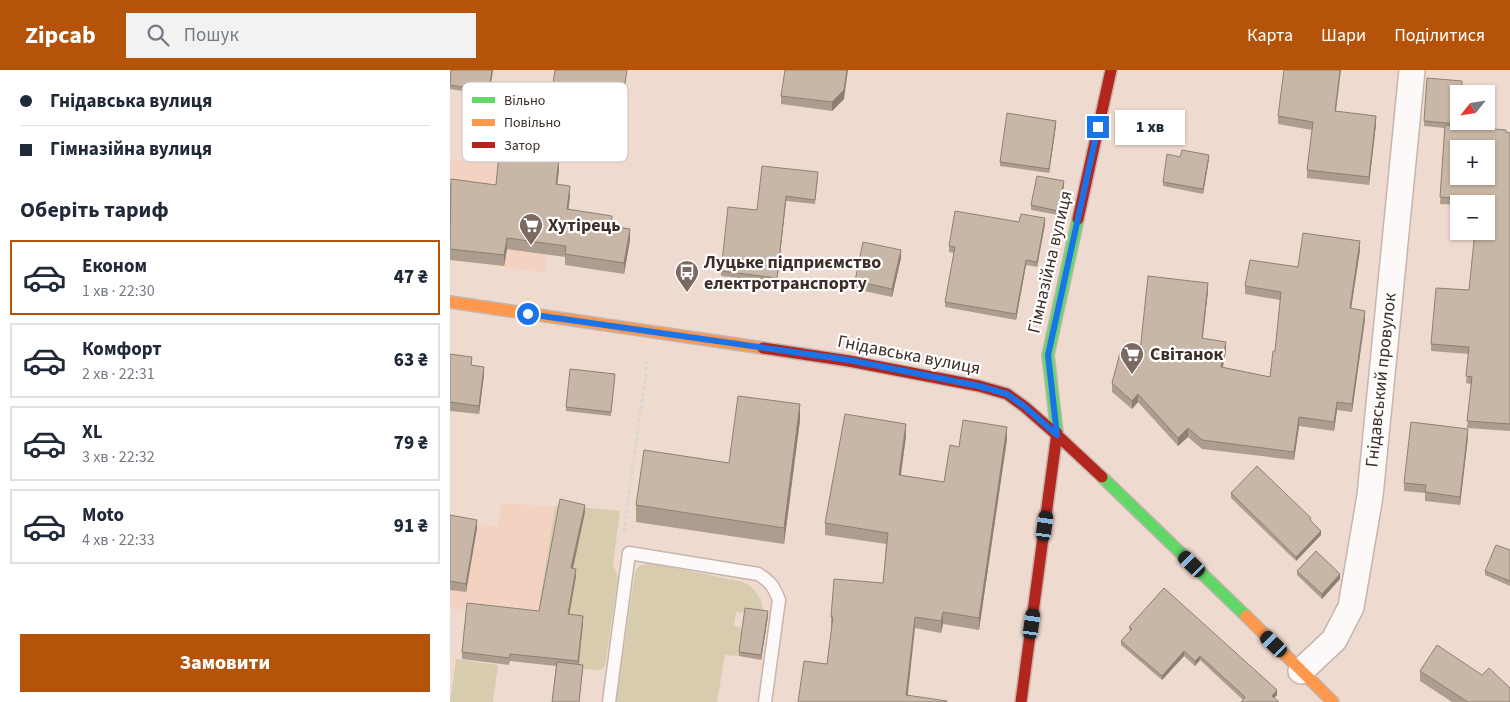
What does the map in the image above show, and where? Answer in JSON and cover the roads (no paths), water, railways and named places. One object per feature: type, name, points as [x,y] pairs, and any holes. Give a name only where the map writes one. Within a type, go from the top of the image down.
[{"type":"main road","name":"Гімназійна вулиця","points":[[1021,702],[1057,435],[1048,355],[1111,70]]},
{"type":"main road","name":"Гнідавська вулиця","points":[[450,302],[849,360],[979,386],[1007,394],[1057,435],[1144,517],[1333,702]]},
{"type":"street","name":"Гнідавський провулок","points":[[1301,671],[1334,640],[1350,606],[1370,496],[1412,70]]},
{"type":"lane","points":[[609,702],[629,553],[758,574],[767,579],[775,588],[779,600],[765,702]]},
{"type":"place","name":"Хутірець","points":[[531,246]]},
{"type":"place","name":"Луцьке підприємство електротранспорту","points":[[687,293]]},
{"type":"place","name":"Світанок","points":[[1132,375]]}]
